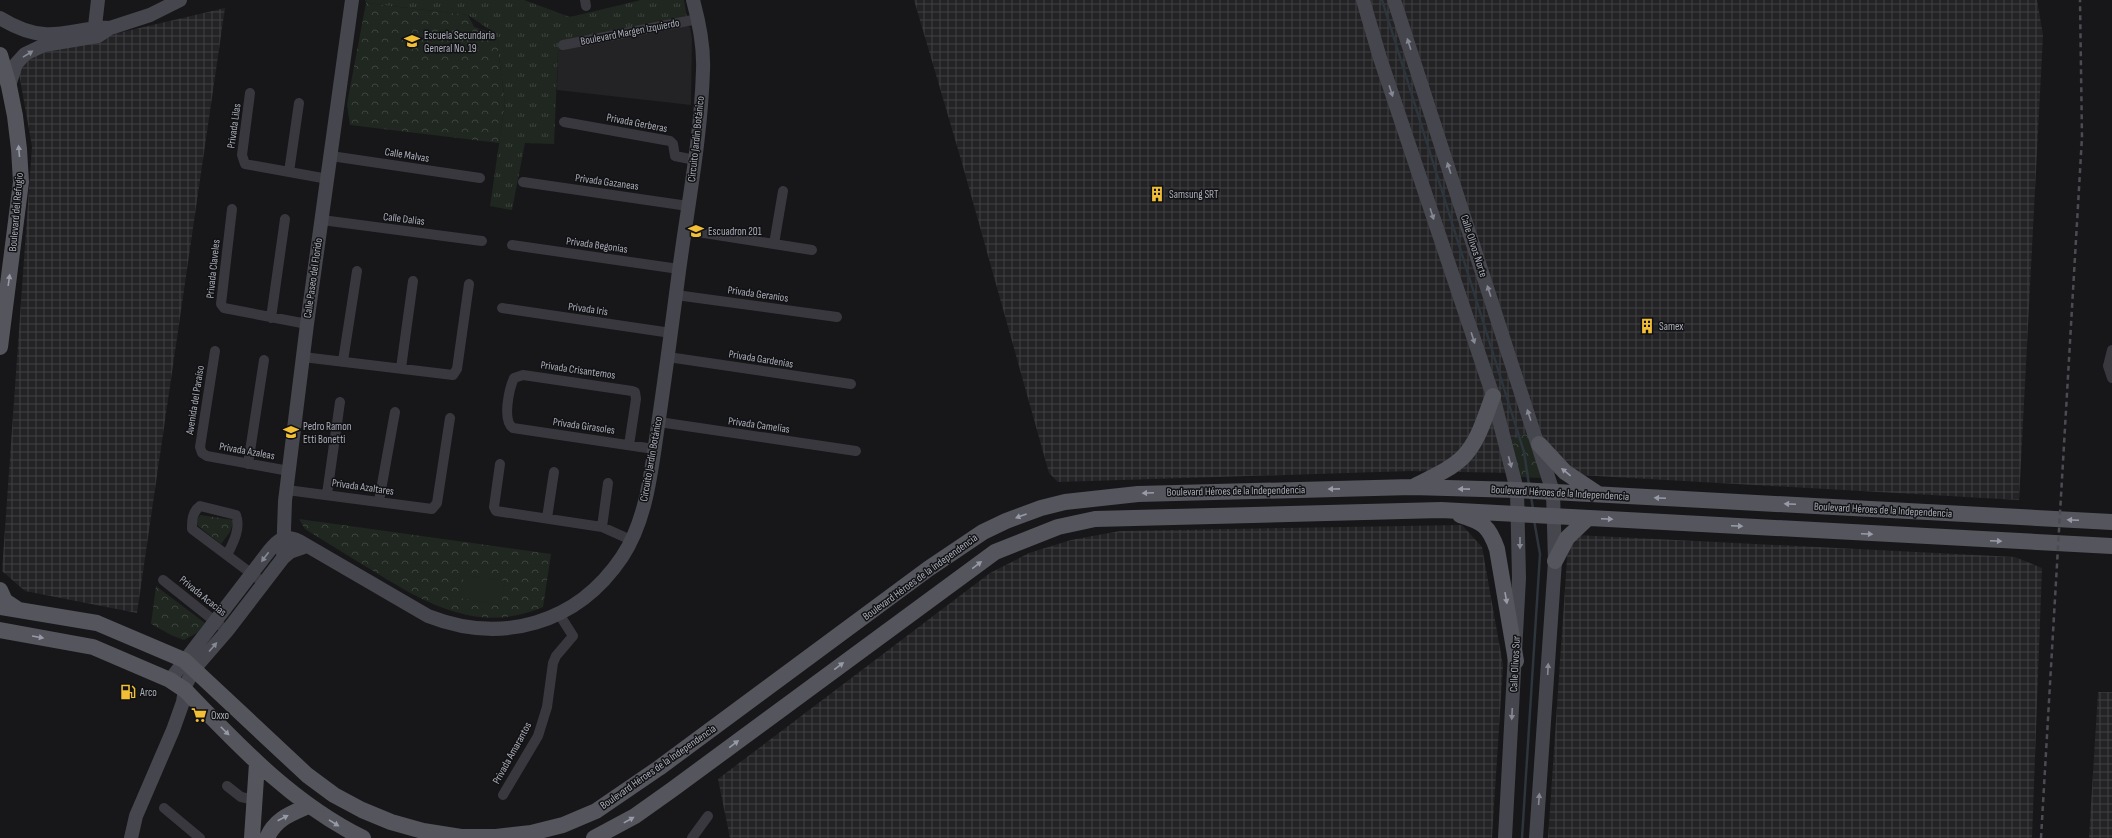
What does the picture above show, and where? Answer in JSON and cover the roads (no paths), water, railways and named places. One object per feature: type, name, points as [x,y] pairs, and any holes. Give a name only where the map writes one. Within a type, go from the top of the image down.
[{"type":"main road","name":"Boulevard del Refugio","points":[[0,55],[9,86],[19,150],[21,182],[0,347]]},
{"type":"main road","points":[[1412,487],[1449,468],[1464,456],[1472,445],[1482,426],[1492,396]]},
{"type":"main road","points":[[1539,444],[1565,472],[1598,494]]},
{"type":"main road","name":"Boulevard Héroes de la Independencia","points":[[0,607],[97,623],[190,664],[307,775],[334,795],[362,810],[391,822],[423,831],[461,837],[496,837],[531,833],[563,825],[596,811],[621,795],[928,569],[983,532],[1006,521],[1041,508],[1100,497],[1209,491],[1412,487],[1598,494],[2112,522]]},
{"type":"main road","points":[[1441,510],[1475,519],[1486,526],[1492,536],[1500,563],[1516,661]]},
{"type":"main road","name":"Boulevard Héroes de la Independencia","points":[[594,838],[635,816],[673,789],[995,552],[1058,527],[1095,519],[1441,510],[2112,546]]},
{"type":"main road","points":[[1554,561],[1567,538],[1588,518]]},
{"type":"main road","points":[[957,580],[954,573],[955,564],[983,532]]},
{"type":"main road","points":[[0,590],[5,601],[17,609]]},
{"type":"main road","points":[[3,636],[92,647],[170,680],[185,690],[257,763],[308,806],[338,826],[363,838]]},
{"type":"main road","points":[[252,838],[257,763]]},
{"type":"main road","points":[[266,838],[271,827],[278,820],[308,806]]},
{"type":"street","points":[[98,0],[101,30]]},
{"type":"street","points":[[9,86],[16,64],[25,54],[44,40],[101,30],[150,15],[180,0]]},
{"type":"street","name":"Calle Paseo del Florido","points":[[283,558],[283,537],[287,490],[307,324],[352,0]]},
{"type":"street","name":"Circuito Jardín Botánico","points":[[283,537],[293,538],[406,605],[448,624],[466,628],[510,629],[559,614],[587,595],[600,583],[623,556],[632,540],[647,491],[668,357],[695,160],[703,69],[698,19],[693,0]]},
{"type":"street","points":[[1363,0],[1380,58],[1492,396],[1517,490]]},
{"type":"street","name":"Calle Olivos Norte","points":[[1394,0],[1539,444],[1553,492]]},
{"type":"street","points":[[0,18],[13,26],[44,40]]},
{"type":"street","name":"Boulevard Margen Izquierdo","points":[[563,45],[698,19]]},
{"type":"street","name":"Privada Lilas","points":[[250,93],[243,160],[245,164],[328,179]]},
{"type":"street","points":[[289,172],[299,103]]},
{"type":"street","name":"Privada Gerberas","points":[[564,122],[670,141],[673,144],[675,156],[695,160]]},
{"type":"street","name":"Calle Malvas","points":[[331,156],[480,178]]},
{"type":"street","name":"Privada Gazaneas","points":[[523,182],[688,206]]},
{"type":"street","points":[[774,244],[783,191]]},
{"type":"street","name":"Privada Claveles","points":[[232,209],[221,304],[224,308],[307,324]]},
{"type":"street","points":[[271,318],[285,219]]},
{"type":"street","name":"Calle Dalias","points":[[322,220],[482,241]]},
{"type":"street","points":[[685,230],[812,250]]},
{"type":"street","name":"Privada Begonias","points":[[512,245],[679,269]]},
{"type":"street","points":[[343,361],[357,272]]},
{"type":"street","points":[[401,368],[413,281]]},
{"type":"street","points":[[303,357],[455,374],[458,369],[469,284]]},
{"type":"street","name":"Privada Geranios","points":[[676,296],[837,317]]},
{"type":"street","name":"Privada Iris","points":[[502,308],[671,333]]},
{"type":"street","points":[[2112,350],[2108,366],[2112,378]]},
{"type":"street","name":"Avenida del Paraíso","points":[[202,453],[200,447],[215,352]]},
{"type":"street","name":"Privada Gardenias","points":[[668,357],[851,384]]},
{"type":"street","points":[[248,464],[264,360]]},
{"type":"street","name":"Privada Crisantemos","points":[[510,426],[507,413],[512,382],[518,375],[629,390],[635,392],[636,395],[629,444]]},
{"type":"street","points":[[327,494],[340,402]]},
{"type":"street","points":[[379,501],[395,412]]},
{"type":"street","name":"Privada Azaltares","points":[[287,490],[327,494],[430,509],[435,508],[450,418]]},
{"type":"street","name":"Privada Camelias","points":[[658,422],[856,451]]},
{"type":"street","name":"Privada Girasoles","points":[[510,426],[513,428],[629,444],[654,449]]},
{"type":"street","name":"Privada Azaleas","points":[[202,453],[207,456],[289,471]]},
{"type":"street","points":[[500,464],[494,507],[496,511],[602,527],[632,540]]},
{"type":"street","points":[[547,518],[554,472]]},
{"type":"street","points":[[602,527],[608,483]]},
{"type":"street","name":"Calle Olivos Sur","points":[[1505,838],[1516,661],[1519,578],[1519,513],[1517,490]]},
{"type":"street","points":[[1536,838],[1554,561],[1553,492]]},
{"type":"street","points":[[227,555],[238,529],[236,515],[200,506],[195,510],[192,519],[192,529],[264,583]]},
{"type":"street","points":[[131,838],[136,816],[179,714],[190,664],[216,622],[274,544],[283,537]]},
{"type":"street","points":[[170,680],[227,631],[283,558],[290,552],[307,546]]},
{"type":"street","name":"Privada Acacias","points":[[163,580],[227,631]]},
{"type":"street","name":"Privada Amarantos","points":[[503,795],[538,736],[547,707],[553,663],[556,656],[573,636],[559,614]]},
{"type":"street","points":[[227,786],[241,797],[255,800]]},
{"type":"street","points":[[164,808],[200,838]]},
{"type":"street","points":[[692,838],[708,816]]},
{"type":"waterway","points":[[1382,0],[1524,452],[1529,485]]},
{"type":"waterway","points":[[1531,496],[1533,509]]},
{"type":"waterway","points":[[1522,838],[1540,554],[1534,520]]},
{"type":"railway","points":[[2041,838],[2082,137],[2080,0]]},
{"type":"place","name":"Escuela Secundaria General No. 19","points":[[412,41]]},
{"type":"place","name":"Samsung SRT","points":[[1157,194]]},
{"type":"place","name":"Escuadron 201","points":[[696,231]]},
{"type":"place","name":"Samex","points":[[1647,326]]},
{"type":"place","name":"Pedro Ramon Etti Bonetti","points":[[291,432]]},
{"type":"place","name":"Arco","points":[[128,692]]},
{"type":"place","name":"Oxxo","points":[[199,715]]}]
